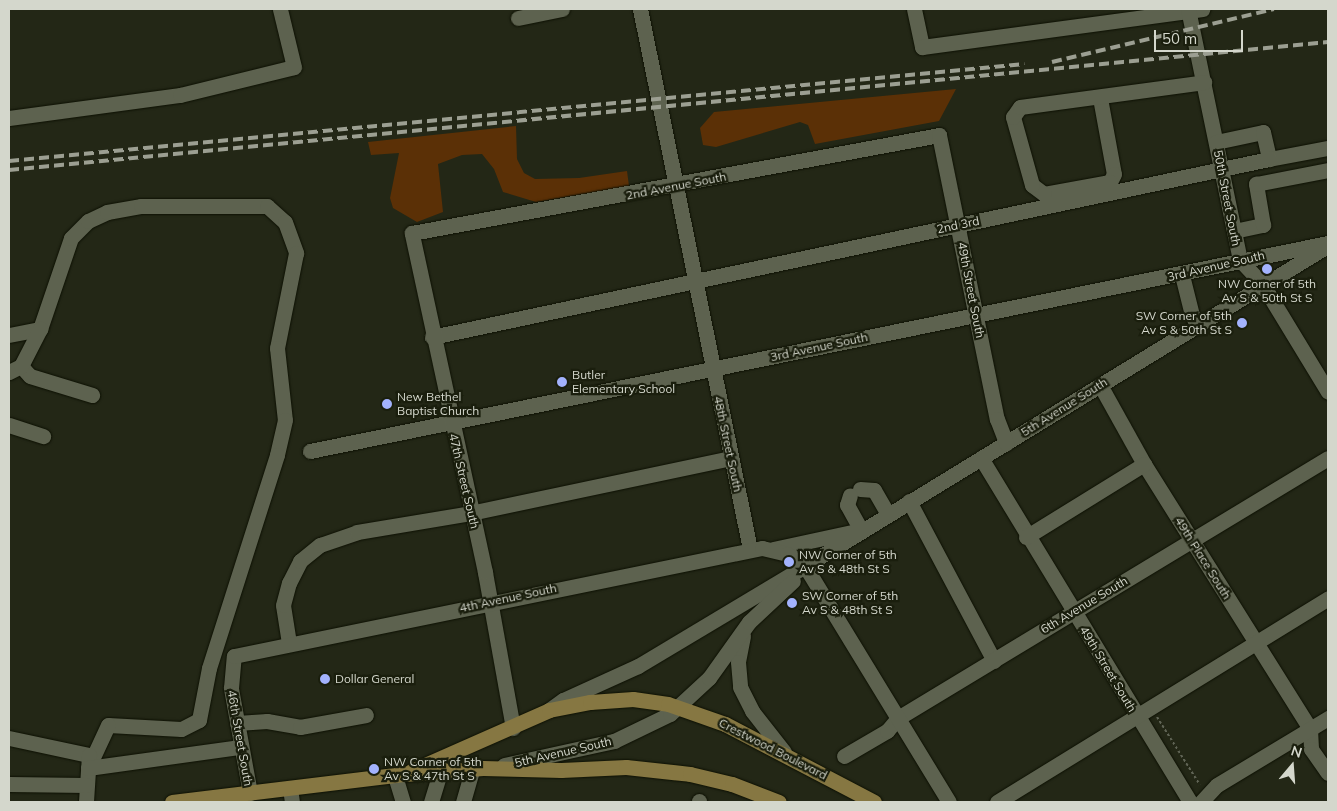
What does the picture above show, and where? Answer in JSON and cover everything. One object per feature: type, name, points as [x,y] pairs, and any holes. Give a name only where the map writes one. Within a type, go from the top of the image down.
[{"type":"main road","name":"Crestwood Boulevard","points":[[548,710],[612,699],[654,701],[680,707],[725,724],[784,752],[874,802]]},
{"type":"main road","name":"5th Avenue South","points":[[400,775],[513,728],[548,710]]},
{"type":"main road","points":[[477,769],[561,770],[626,767],[669,770],[732,784],[779,802]]},
{"type":"main road","name":"5th Avenue South","points":[[172,802],[250,793],[291,795],[400,775],[477,769]]},
{"type":"street","points":[[9,118],[180,95],[294,67],[280,9]]},
{"type":"street","points":[[518,18],[562,9]]},
{"type":"street","name":"48th Street South","points":[[640,9],[750,548]]},
{"type":"street","points":[[914,9],[922,47],[1193,10]]},
{"type":"street","name":"50th Street South","points":[[1193,10],[1204,82],[1240,260],[1263,285],[1328,392]]},
{"type":"street","points":[[1100,98],[1114,174],[1110,182],[1044,194],[1032,185],[1013,117],[1020,107],[1100,98],[1204,82]]},
{"type":"street","points":[[1216,142],[1263,132],[1269,159]]},
{"type":"street","name":"2nd Avenue South","points":[[412,233],[675,186],[939,135]]},
{"type":"street","name":"49th Street South","points":[[939,135],[997,420],[1006,443]]},
{"type":"street","name":"2nd 3rd","points":[[432,337],[957,224],[1328,148]]},
{"type":"street","points":[[1234,230],[1263,225],[1256,184],[1328,170]]},
{"type":"street","points":[[88,768],[108,724],[181,729],[199,720],[209,668],[277,455],[285,420],[278,348],[296,253],[285,222],[267,206],[141,206],[107,212],[88,221],[71,238],[40,329],[15,369],[30,376],[92,395]]},
{"type":"street","name":"47th Street South","points":[[412,233],[432,337],[490,602],[513,728]]},
{"type":"street","name":"3rd Avenue South","points":[[310,451],[976,315],[1182,275],[1240,260],[1328,244]]},
{"type":"street","name":"5th Avenue South","points":[[548,710],[563,700],[638,666],[803,568],[861,530],[1198,326],[1328,244]]},
{"type":"street","points":[[1182,275],[1192,315],[1198,326]]},
{"type":"street","points":[[9,335],[40,329]]},
{"type":"street","name":"49th Place South","points":[[1100,385],[1144,464],[1310,729]]},
{"type":"street","points":[[9,425],[43,436]]},
{"type":"street","points":[[289,643],[283,605],[294,571],[311,549],[357,532],[470,513],[731,458]]},
{"type":"street","name":"49th Street South","points":[[981,458],[1026,537],[1074,611],[1136,716],[1190,802]]},
{"type":"street","name":"6th Avenue South","points":[[844,756],[887,731],[898,718],[1328,458]]},
{"type":"street","points":[[1026,537],[1144,464]]},
{"type":"street","points":[[750,548],[773,549],[861,530],[846,505],[855,492],[874,490],[888,514]]},
{"type":"street","points":[[909,501],[994,661]]},
{"type":"street","name":"4th Avenue South","points":[[267,648],[750,548]]},
{"type":"street","points":[[773,549],[803,568],[949,802]]},
{"type":"street","name":"5th Avenue South","points":[[477,769],[571,752],[614,741],[653,724],[680,707],[709,678],[765,604],[790,584],[803,568]]},
{"type":"street","points":[[997,802],[1328,598]]},
{"type":"street","points":[[750,622],[738,654],[740,687],[752,711],[784,752]]},
{"type":"street","name":"46th Street South","points":[[250,793],[239,746],[231,688],[234,656],[267,648]]},
{"type":"street","points":[[237,723],[267,721],[300,727],[366,716]]},
{"type":"street","points":[[1203,799],[1328,718]]},
{"type":"street","points":[[1310,729],[1311,749],[1328,773]]},
{"type":"street","points":[[9,738],[89,756],[86,802]]},
{"type":"street","points":[[88,768],[239,746]]},
{"type":"street","points":[[463,802],[477,769]]},
{"type":"street","points":[[433,802],[440,772]]},
{"type":"street","points":[[400,775],[403,802]]},
{"type":"street","points":[[9,784],[86,785]]},
{"type":"path","points":[[1151,707],[1203,799]]},
{"type":"shaded area","points":[[956,89],[939,121],[815,144],[808,125],[800,122],[716,147],[703,145],[700,128],[714,112]]},
{"type":"shaded area","points":[[516,126],[517,159],[524,173],[535,179],[579,178],[627,171],[629,186],[536,202],[503,192],[494,169],[482,154],[462,155],[438,164],[443,212],[417,222],[393,208],[390,198],[399,153],[371,155],[368,142]]},
{"type":"railway","points":[[1052,62],[1274,9]]},
{"type":"railway","points":[[9,170],[1328,42]]},
{"type":"railway","points":[[9,161],[1024,64]]},
{"type":"place","name":"NW Corner of 5th Av S & 50th St S","points":[[1267,269]]},
{"type":"place","name":"SW Corner of 5th Av S & 50th St S","points":[[1242,323]]},
{"type":"place","name":"Butler Elementary School","points":[[562,382]]},
{"type":"place","name":"New Bethel Baptist Church","points":[[387,404]]},
{"type":"place","name":"NW Corner of 5th Av S & 48th St S","points":[[789,562]]},
{"type":"place","name":"SW Corner of 5th Av S & 48th St S","points":[[792,603]]},
{"type":"place","name":"Dollar General","points":[[325,679]]},
{"type":"place","name":"NW Corner of 5th Av S & 47th St S","points":[[374,769]]}]
